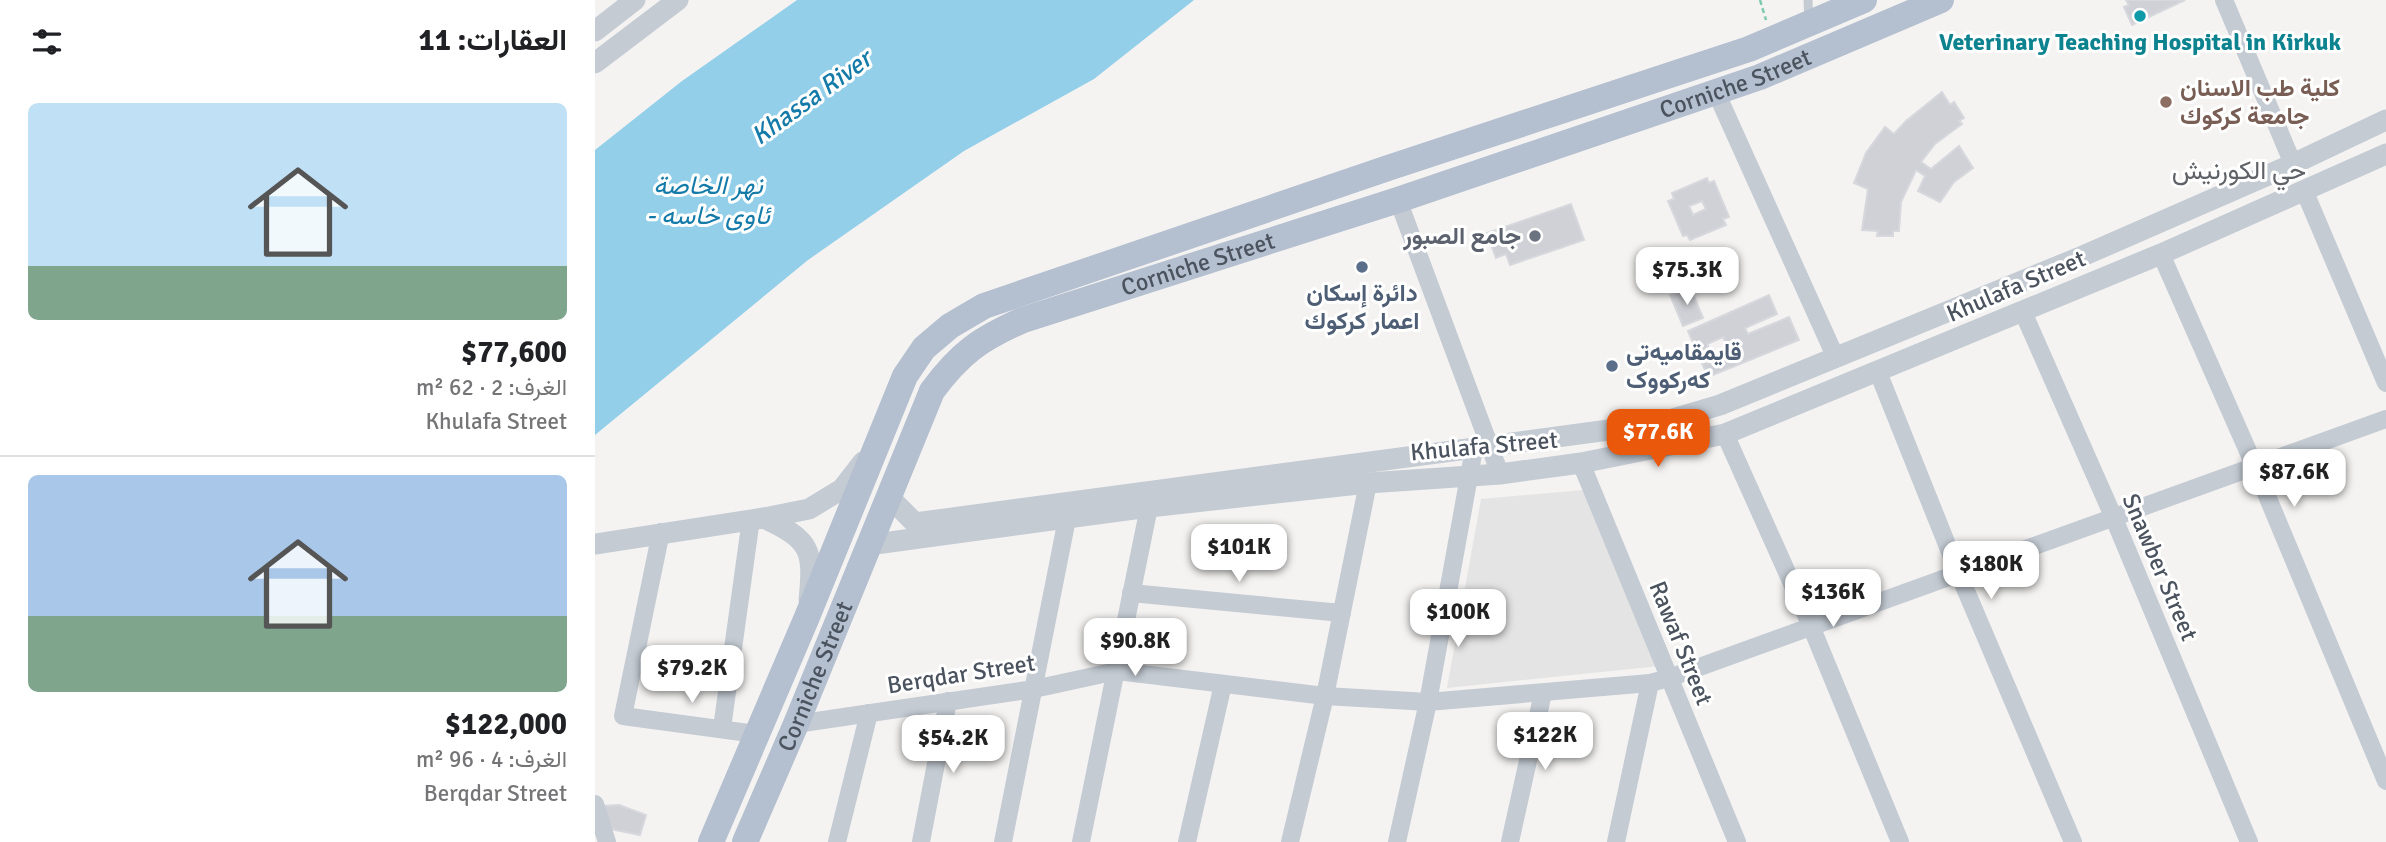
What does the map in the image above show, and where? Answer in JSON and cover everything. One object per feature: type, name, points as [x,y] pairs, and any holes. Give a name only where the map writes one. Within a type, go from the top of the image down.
[{"type":"main road","name":"Corniche Street","points":[[714,841],[905,376],[924,348],[950,326],[984,306],[1391,167],[1749,49],[1808,12],[1864,0]]},
{"type":"main road","name":"Corniche Street","points":[[745,842],[932,391],[961,355],[991,334],[1023,320],[1398,200],[1760,77],[1908,7],[1941,0]]},
{"type":"main road","points":[[1114,262],[1122,287]]},
{"type":"street","points":[[595,31],[635,0]]},
{"type":"street","points":[[595,63],[678,0]]},
{"type":"street","points":[[2224,0],[2293,164]]},
{"type":"street","points":[[1716,92],[1835,356]]},
{"type":"street","points":[[888,496],[915,523],[1669,420],[1720,405],[2078,258],[2293,164],[2386,120]]},
{"type":"street","points":[[2355,135],[2376,159]]},
{"type":"street","name":"Khulafa Street","points":[[868,545],[1149,507],[1368,483],[1500,474],[1581,463],[1725,434],[2161,254],[2376,159]]},
{"type":"street","points":[[2304,190],[2386,383]]},
{"type":"street","points":[[1398,200],[1482,447],[1500,474]]},
{"type":"street","points":[[2161,254],[2255,467],[2386,781]]},
{"type":"street","name":"Snawber Street","points":[[2023,312],[2113,516],[2249,842]]},
{"type":"street","points":[[1878,372],[1958,572],[2073,842]]},
{"type":"street","name":"Berqdar Street","points":[[796,724],[1034,689],[1117,671],[1325,696],[1429,702],[1543,694],[1650,682],[1669,678],[2386,419]]},
{"type":"street","points":[[1725,434],[1811,626],[1900,842]]},
{"type":"street","points":[[595,544],[809,509],[832,496],[851,480],[879,437]]},
{"type":"street","points":[[1397,842],[1429,702],[1471,475],[1482,447]]},
{"type":"street","name":"Rawaf Street","points":[[1581,463],[1737,842]]},
{"type":"street","points":[[1290,842],[1325,696],[1368,483]]},
{"type":"street","points":[[1081,842],[1149,507]]},
{"type":"street","points":[[758,519],[789,530],[801,540],[808,551],[811,576],[807,618]]},
{"type":"street","points":[[722,728],[758,519]]},
{"type":"street","points":[[1003,842],[1067,519]]},
{"type":"street","points":[[661,532],[623,716],[757,734]]},
{"type":"street","points":[[1131,593],[1342,613]]},
{"type":"street","points":[[1616,842],[1650,682]]},
{"type":"street","points":[[1187,842],[1223,684]]},
{"type":"street","points":[[1510,842],[1543,694]]},
{"type":"street","points":[[921,842],[948,701]]},
{"type":"street","points":[[837,842],[869,713]]},
{"type":"street","points":[[595,804],[607,842]]},
{"type":"street","points":[[1725,842],[1729,824]]},
{"type":"shaded area","points":[[1583,490],[1660,666],[1447,688],[1481,499]]},
{"type":"water","name":"نهر الخاصة - ئاوی خاسە","points":[[797,0],[1194,0],[1094,79],[964,151],[808,260],[595,435],[595,150],[682,81]]},
{"type":"building","name":"Veterinary Teaching Hospital in Kirkuk","points":[[2126,0],[2185,0],[2132,25],[2124,7],[2129,5]]},
{"type":"building","points":[[1942,92],[1950,105],[1954,102],[1964,118],[1959,121],[1962,124],[1935,144],[1921,162],[1931,169],[1959,146],[1973,168],[1954,182],[1940,202],[1918,191],[1925,176],[1916,170],[1901,202],[1899,231],[1893,231],[1893,236],[1877,236],[1878,231],[1862,230],[1868,189],[1854,183],[1866,153],[1885,127],[1894,134]]},
{"type":"building","points":[[1707,178],[1709,183],[1714,181],[1729,217],[1723,219],[1726,225],[1690,240],[1687,235],[1683,236],[1668,201],[1674,199],[1672,193]],"holes":[[[1702,201],[1706,209],[1693,215],[1689,206]]]},
{"type":"building","name":"جامع الصبور","points":[[1571,204],[1584,240],[1510,265],[1506,254],[1496,258],[1487,233]]},
{"type":"building","points":[[1690,287],[1703,318],[1683,326],[1670,295]]},
{"type":"building","points":[[1769,295],[1777,314],[1745,328],[1748,334],[1789,317],[1799,340],[1708,377],[1688,331]],"holes":[[[1723,337],[1728,348],[1712,355],[1707,344]]]},
{"type":"building","points":[[619,805],[646,815],[640,835],[610,829],[603,806]]},
{"type":"place","name":"Veterinary Teaching Hospital in Kirkuk","points":[[2140,16]]},
{"type":"place","name":"كلية طب الاسنان جامعة كركوك","points":[[2166,102]]},
{"type":"place","name":"جامع الصبور","points":[[1535,236]]},
{"type":"place","name":"دائرة إسكان اعمار كركوك","points":[[1362,267]]},
{"type":"place","name":"قایمقامیەتی کەرکووک","points":[[1612,366]]},
{"type":"district","name":"حي الكورنيش","points":[[2239,170]]},
{"type":"water label","name":"Khassa River","points":[[811,97]]}]
